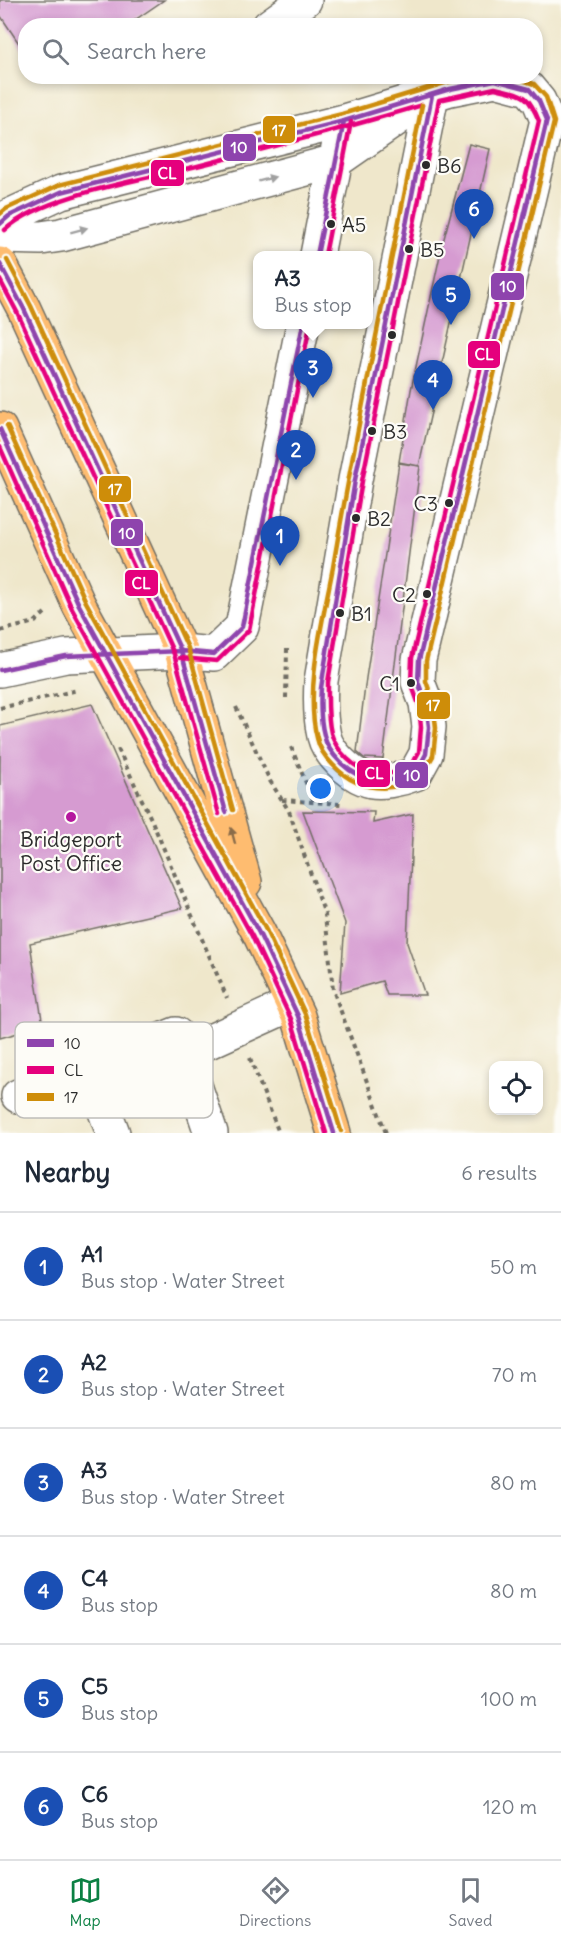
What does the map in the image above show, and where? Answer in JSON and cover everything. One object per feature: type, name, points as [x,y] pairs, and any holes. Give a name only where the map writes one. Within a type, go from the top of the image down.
[{"type":"main road","points":[[0,264],[182,651],[259,933]]},
{"type":"main road","points":[[0,429],[79,605],[259,933],[298,1016],[333,1133]]},
{"type":"street","points":[[280,18],[305,0]]},
{"type":"street","points":[[0,224],[15,213],[61,192],[478,84]]},
{"type":"street","points":[[432,95],[355,480],[321,681],[320,705],[324,739],[339,762],[366,780],[397,780],[415,774],[426,754],[429,727],[426,703],[418,682],[419,660],[547,120],[539,101],[529,89],[510,84]]},
{"type":"street","points":[[0,237],[41,238],[61,235],[336,161],[432,95]]},
{"type":"street","points":[[318,251],[344,120]]},
{"type":"street","points":[[0,670],[66,656],[182,651],[214,654],[242,627],[302,329]]},
{"type":"street","points":[[213,1040],[292,1004]]},
{"type":"street","points":[[107,1118],[113,1133]]},
{"type":"street","points":[[206,1118],[211,1133]]},
{"type":"path","points":[[0,631],[35,622],[45,614]]},
{"type":"path","points":[[0,708],[80,690],[85,691]]},
{"type":"path","points":[[236,707],[270,781],[289,811],[325,915],[333,990],[386,1133]]},
{"type":"path","points":[[116,746],[152,821],[239,1029],[279,1133]]},
{"type":"building","points":[[0,0],[164,0],[138,18],[18,18],[18,42],[0,15]]},
{"type":"building","points":[[469,144],[490,149],[419,466],[399,462],[411,390],[442,246]]},
{"type":"building","points":[[399,463],[420,466],[383,759],[364,758],[357,752]]},
{"type":"building","name":"Bridgeport Post Office","points":[[92,704],[182,908],[30,943],[42,1022],[15,1022],[15,1034],[0,1038],[0,726]]},
{"type":"building","points":[[303,811],[374,812],[373,823],[413,814],[407,943],[425,995],[387,995],[382,981],[340,993],[345,923]]},
{"type":"transit line","name":"17","points":[[0,214],[6,209],[59,185],[342,114],[441,84]]},
{"type":"transit line","name":"10","points":[[0,224],[9,216],[61,192],[344,121],[450,89],[475,84]]},
{"type":"transit line","name":"10","points":[[432,95],[355,480],[321,688],[321,717],[325,739],[330,750],[349,770],[376,780],[395,779],[415,774],[426,754],[429,727],[426,703],[418,682],[419,660],[547,120],[539,101],[529,89],[510,84]]},
{"type":"transit line","name":"17","points":[[422,105],[354,452],[314,676],[314,719],[317,738],[325,756],[342,774],[352,780],[362,785],[384,788],[419,780],[433,756],[436,728],[433,701],[426,681],[426,661],[554,122],[546,97],[534,84]]},
{"type":"transit line","name":"CL","points":[[495,88],[523,96],[531,105],[539,121],[412,658],[411,683],[419,705],[421,727],[419,752],[410,768],[378,774],[366,771],[347,759],[331,733],[328,714],[328,682],[362,481],[439,100],[495,88]]},
{"type":"transit line","name":"CL","points":[[5,230],[21,218],[42,208],[90,191],[274,146],[422,105]]},
{"type":"transit line","name":"10","points":[[318,251],[344,121]]},
{"type":"transit line","name":"CL","points":[[326,251],[351,122]]},
{"type":"transit line","name":"17","points":[[7,260],[31,306],[188,648],[233,810]]},
{"type":"transit line","name":"10","points":[[0,264],[24,309],[181,651],[226,812]]},
{"type":"transit line","name":"CL","points":[[0,280],[17,312],[174,654],[219,814]]},
{"type":"transit line","name":"10","points":[[0,670],[66,656],[181,651],[214,654],[242,627],[302,329]]},
{"type":"transit line","name":"CL","points":[[180,658],[217,661],[249,630],[309,329]]},
{"type":"transit line","name":"17","points":[[7,426],[86,602],[266,930],[305,1014],[341,1131]]},
{"type":"transit line","name":"10","points":[[0,429],[79,605],[259,933],[298,1016],[334,1133]]},
{"type":"transit line","name":"CL","points":[[0,447],[72,609],[252,936],[291,1019],[326,1133]]},
{"type":"place","name":"B6","points":[[426,165]]},
{"type":"place","name":"A5","points":[[331,224]]},
{"type":"place","name":"C6","points":[[474,239]]},
{"type":"place","name":"B5","points":[[409,249]]},
{"type":"place","name":"C5","points":[[451,325]]},
{"type":"place","name":"A3","points":[[313,398]]},
{"type":"place","name":"C4","points":[[433,410]]},
{"type":"place","name":"B3","points":[[372,431]]},
{"type":"place","name":"A2","points":[[296,480]]},
{"type":"place","name":"C3","points":[[449,503]]},
{"type":"place","name":"B2","points":[[356,518]]},
{"type":"place","name":"A1","points":[[280,566]]},
{"type":"place","name":"C2","points":[[427,594]]},
{"type":"place","name":"B1","points":[[340,613]]},
{"type":"place","name":"C1","points":[[411,683]]},
{"type":"place","name":"Bridgeport Post Office","points":[[71,817]]}]
